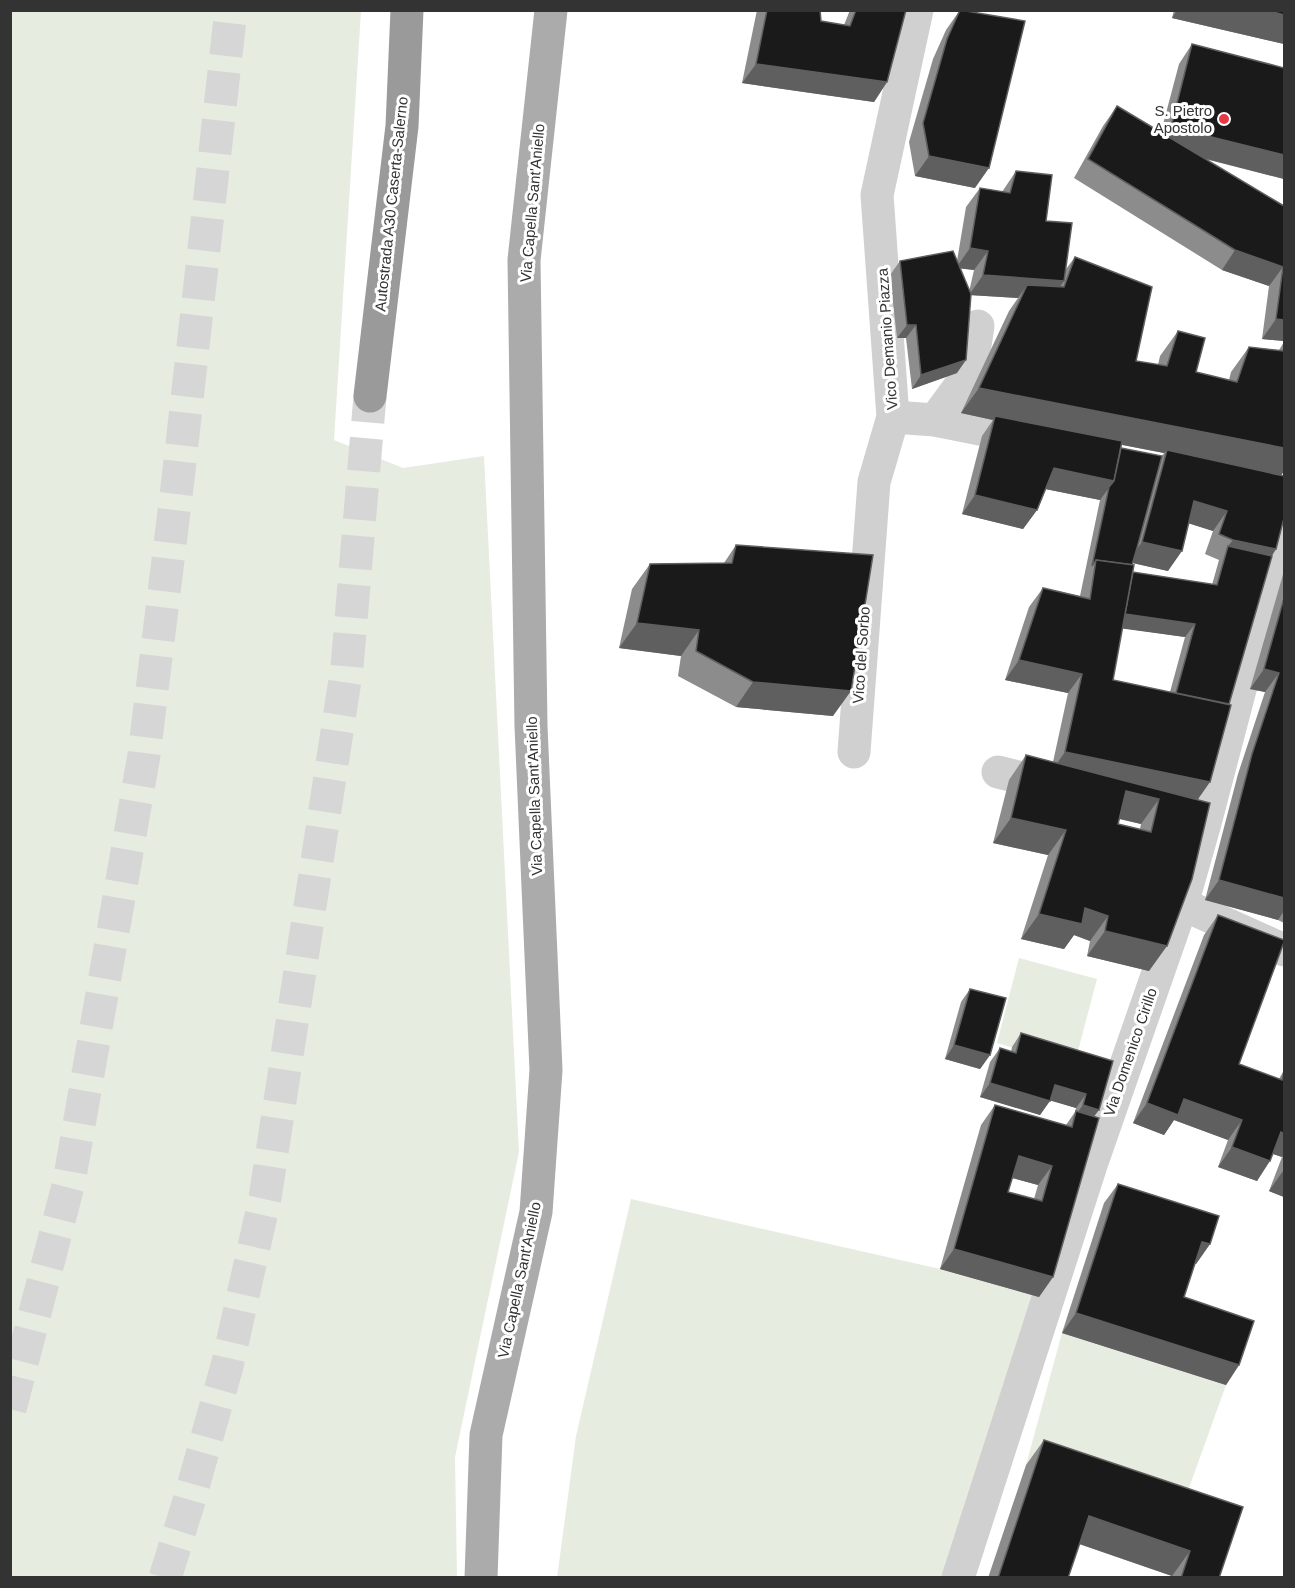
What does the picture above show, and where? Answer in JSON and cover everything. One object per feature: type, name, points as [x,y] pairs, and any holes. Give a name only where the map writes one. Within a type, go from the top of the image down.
[{"type":"highway","name":"Autostrada A30 Caserta-Salerno","points":[[370,396],[402,126],[407,10]]},
{"type":"main road","name":"Via Capella Sant'Aniello","points":[[481,1578],[486,1435],[536,1212],[546,1070],[531,726],[524,260],[551,10]]},
{"type":"street","name":"Vico Demanio Piazza","points":[[917,10],[876,195],[893,417],[935,420],[1063,446]]},
{"type":"street","points":[[935,420],[971,371],[978,326]]},
{"type":"street","name":"Vico del Sorbo","points":[[854,753],[874,482],[893,417]]},
{"type":"street","name":"Via Domenico Cirillo","points":[[958,1578],[1092,1162],[1182,904],[1194,820],[1284,522]]},
{"type":"street","points":[[998,772],[1079,792]]},
{"type":"street","points":[[1182,904],[1284,950]]},
{"type":"shaded area","points":[[11,10],[361,11],[334,440],[403,468],[484,456],[519,1152],[455,1457],[457,1577],[11,1577]]},
{"type":"shaded area","points":[[1019,958],[1097,979],[1074,1066],[997,1043]]},
{"type":"shaded area","points":[[631,1199],[940,1269],[1039,1297],[949,1577],[557,1578],[576,1436]]},
{"type":"shaded area","points":[[1062,1333],[1226,1385],[1185,1499],[1026,1465]]},
{"type":"building","points":[[767,10],[820,10],[821,21],[850,26],[856,10],[906,10],[887,82],[756,64]]},
{"type":"building","points":[[960,10],[1025,21],[989,168],[929,156],[923,123],[947,39]]},
{"type":"building","points":[[1266,10],[1284,10],[1284,15]]},
{"type":"building","name":"S. Pietro Apostolo","points":[[1192,44],[1284,68],[1284,155],[1171,127]]},
{"type":"building","points":[[1117,106],[1284,206],[1284,320],[1276,319],[1283,267],[1235,250],[1088,159]]},
{"type":"building","points":[[1016,171],[1052,175],[1046,221],[1072,223],[1064,281],[983,275],[988,251],[970,248],[980,188],[1010,193]]},
{"type":"building","points":[[953,251],[971,294],[966,360],[921,375],[916,325],[907,325],[900,261]]},
{"type":"building","points":[[1075,257],[1152,287],[1136,361],[1167,366],[1178,331],[1205,338],[1196,372],[1237,382],[1249,347],[1283,351],[1284,348],[1284,448],[979,388],[1027,285],[1064,287]]},
{"type":"building","points":[[995,416],[1122,441],[1114,481],[1054,468],[1037,510],[975,495]]},
{"type":"building","points":[[1121,448],[1162,456],[1132,565],[1096,560],[1092,566],[1109,487],[1114,481]]},
{"type":"building","points":[[1167,450],[1284,476],[1284,518],[1276,549],[1233,540],[1219,534],[1227,511],[1194,501],[1182,551],[1142,542]]},
{"type":"building","points":[[736,545],[873,555],[851,691],[753,682],[696,651],[699,630],[637,623],[650,564],[732,563]]},
{"type":"building","points":[[1228,546],[1272,556],[1229,704],[1176,693],[1195,624],[1125,614],[1133,572],[1217,585]]},
{"type":"building","points":[[1096,560],[1134,565],[1113,680],[1231,705],[1210,782],[1065,752],[1082,674],[1019,660],[1043,588],[1090,599]]},
{"type":"building","points":[[1284,598],[1284,898],[1219,880],[1252,754],[1279,673],[1264,669]]},
{"type":"building","points":[[1026,755],[1210,803],[1192,879],[1167,946],[1105,931],[1108,916],[1085,908],[1082,924],[1039,914],[1066,830],[1011,818]],"holes":[[[1126,791],[1159,799],[1151,832],[1118,824]]]},
{"type":"building","points":[[1218,915],[1284,940],[1239,1064],[1282,1080],[1284,1073],[1284,1134],[1281,1132],[1270,1161],[1232,1147],[1242,1120],[1184,1099],[1178,1115],[1147,1103]]},
{"type":"building","points":[[970,989],[1006,998],[990,1055],[954,1045]]},
{"type":"building","points":[[1021,1033],[1113,1061],[1099,1110],[1083,1105],[1086,1094],[1055,1085],[1050,1101],[990,1083],[1000,1048],[1016,1053]]},
{"type":"building","points":[[995,1105],[1072,1127],[1076,1111],[1099,1118],[1053,1277],[954,1249]],"holes":[[[1019,1156],[1052,1166],[1042,1201],[1008,1192]]]},
{"type":"building","points":[[1118,1184],[1219,1216],[1210,1244],[1202,1242],[1184,1297],[1254,1321],[1239,1365],[1076,1313]]},
{"type":"building","points":[[1044,1440],[1243,1507],[1219,1578],[1181,1578],[1190,1551],[1089,1516],[1068,1578],[998,1578]]},
{"type":"tunnel","points":[[10,1409],[69,1182],[144,755],[231,10]]},
{"type":"tunnel","points":[[165,1578],[227,1366],[265,1198],[347,667],[370,396]]},
{"type":"place","name":"S. Pietro Apostolo","points":[[1224,119]]}]
